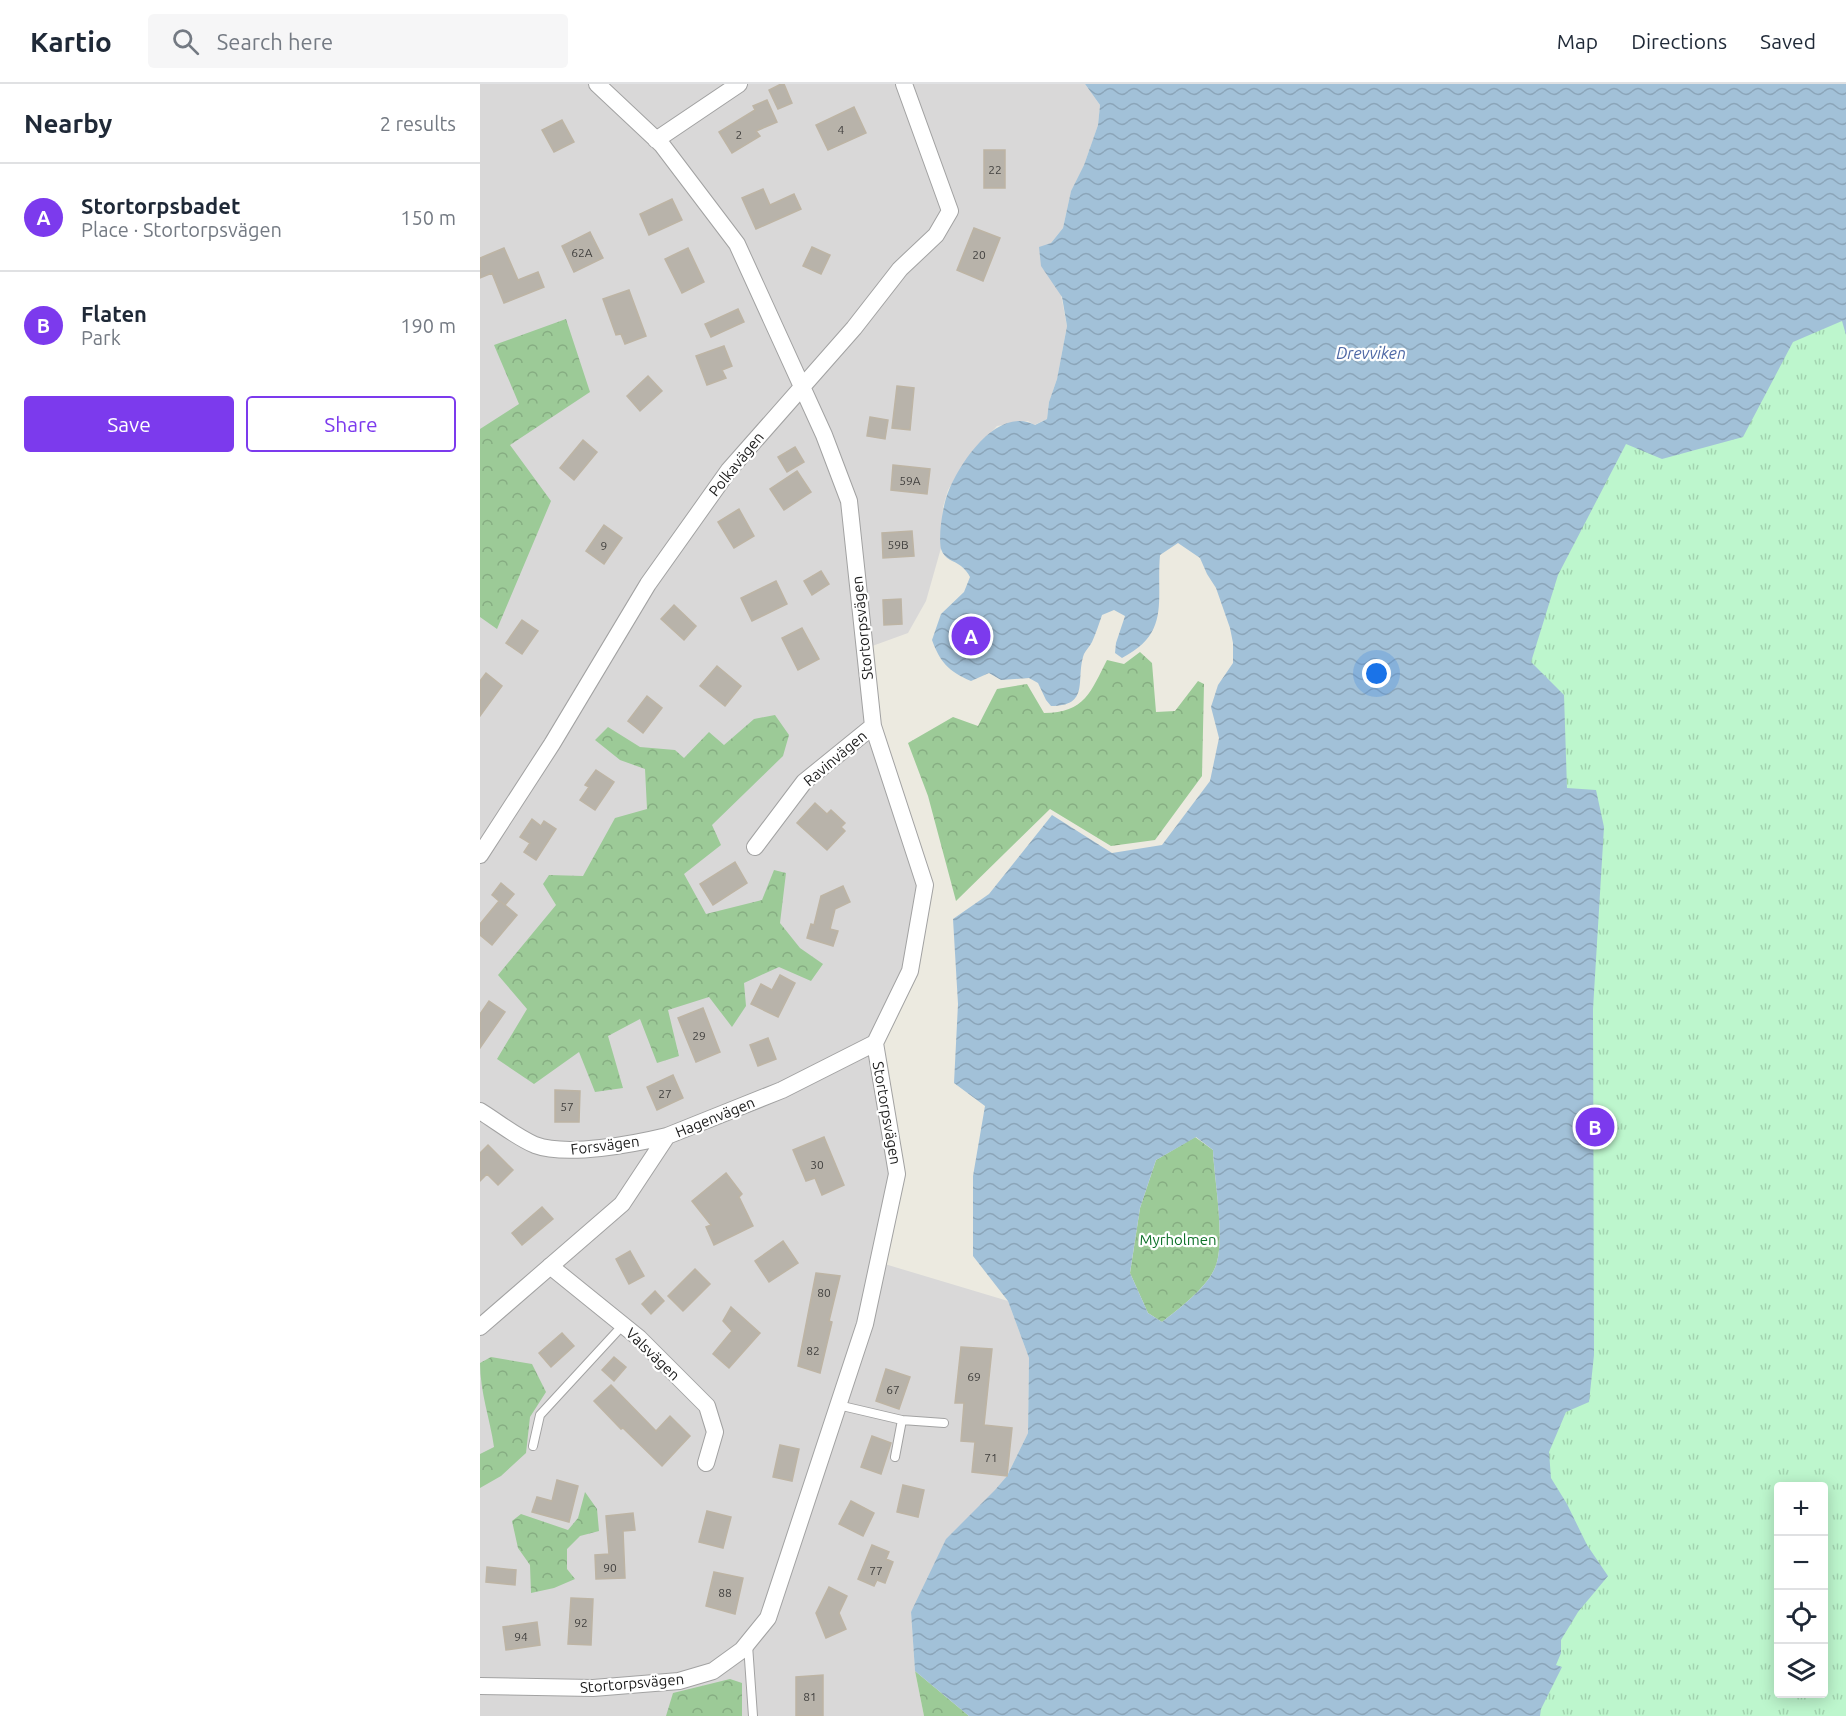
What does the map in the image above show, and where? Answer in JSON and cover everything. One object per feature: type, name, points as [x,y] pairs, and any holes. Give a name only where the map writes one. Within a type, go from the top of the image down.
[{"type":"street","name":"Stortorpsvägen","points":[[480,1686],[593,1688],[679,1681],[712,1671],[742,1650],[768,1618],[865,1324],[897,1174],[875,1043],[910,971],[925,885],[873,726],[849,501],[824,435],[800,387],[737,244],[656,140],[597,84]]},
{"type":"street","points":[[656,140],[739,84]]},
{"type":"street","name":"Polkavägen","points":[[480,855],[552,744],[648,584],[729,470],[854,328],[900,269],[936,236],[950,211],[904,84]]},
{"type":"street","name":"Ravinvägen","points":[[755,847],[804,782],[873,726]]},
{"type":"street","name":"Hagenvägen","points":[[480,1327],[622,1204],[667,1136],[782,1090],[875,1043]]},
{"type":"street","name":"Forsvägen","points":[[480,1112],[535,1145],[561,1150],[597,1148],[667,1136]]},
{"type":"street","name":"Valsvägen","points":[[550,1266],[639,1338],[707,1406],[715,1432],[706,1463]]},
{"type":"lane","points":[[533,1446],[540,1415],[623,1325]]},
{"type":"lane","points":[[838,1405],[902,1420],[945,1423]]},
{"type":"lane","points":[[895,1457],[902,1420]]},
{"type":"lane","points":[[748,1642],[753,1716]]},
{"type":"shaded area","points":[[480,84],[1085,84],[1100,105],[1098,125],[1084,165],[1071,191],[1063,228],[1051,243],[1067,326],[1047,419],[1034,425],[1028,421],[997,426],[968,457],[948,490],[943,507],[941,548],[926,601],[908,633],[864,649],[873,726],[925,885],[910,971],[875,1043],[897,1174],[878,1262],[1008,1301],[1029,1358],[1028,1433],[1007,1476],[911,1612],[915,1671],[924,1716],[480,1716]]},
{"type":"green space","points":[[1846,84],[1846,1716],[1290,1716],[1378,767]]},
{"type":"green space","points":[[566,319],[590,392],[510,445],[551,501],[497,629],[480,617],[480,429],[519,404],[494,345]]},
{"type":"green space","points":[[1140,652],[1152,663],[1156,712],[1175,711],[1198,681],[1204,684],[1202,776],[1155,840],[1111,846],[1050,809],[956,901],[928,796],[908,743],[953,717],[978,726],[997,689],[1027,684],[1044,713],[1069,709],[1085,698],[1107,660],[1124,664]]},
{"type":"green space","points":[[775,715],[789,735],[783,756],[712,825],[721,845],[684,874],[706,914],[762,900],[774,870],[786,873],[780,923],[800,948],[823,964],[811,981],[779,967],[744,983],[746,1006],[732,1027],[709,997],[668,1010],[679,1056],[657,1063],[640,1019],[608,1036],[623,1088],[595,1092],[579,1052],[534,1084],[497,1059],[527,1009],[498,975],[556,905],[543,884],[549,875],[583,876],[615,818],[647,809],[645,769],[620,760],[595,740],[608,727],[640,747],[675,750],[684,758],[709,732],[724,745],[754,719]]},
{"type":"green space","name":"Myrholmen","points":[[1195,1137],[1213,1150],[1220,1229],[1218,1259],[1214,1270],[1204,1284],[1162,1322],[1148,1313],[1130,1273],[1140,1208],[1156,1160]]},
{"type":"green space","points":[[491,1357],[532,1364],[546,1392],[530,1417],[526,1453],[501,1476],[480,1488],[480,1454],[494,1447],[480,1374],[480,1363]]},
{"type":"green space","points":[[585,1492],[597,1509],[599,1531],[580,1536],[567,1549],[567,1569],[575,1579],[554,1588],[531,1593],[530,1565],[518,1548],[512,1521],[521,1514],[568,1530],[578,1518]]},
{"type":"green space","points":[[915,1671],[969,1716],[924,1716]]},
{"type":"green space","points":[[730,1679],[742,1683],[742,1716],[666,1716],[673,1693]]},
{"type":"water","name":"Drevviken","points":[[1085,84],[1846,84],[1846,335],[1842,321],[1793,342],[1743,437],[1662,459],[1626,444],[1558,575],[1531,662],[1564,695],[1567,788],[1596,790],[1604,827],[1593,1009],[1594,1355],[1589,1402],[1566,1412],[1549,1452],[1551,1478],[1587,1545],[1608,1576],[1578,1612],[1561,1640],[1561,1653],[1556,1665],[1562,1667],[1541,1709],[1540,1716],[969,1716],[915,1671],[911,1612],[946,1539],[1007,1476],[1028,1433],[1029,1358],[1008,1301],[973,1256],[973,1176],[985,1106],[954,1083],[958,1004],[953,919],[989,894],[1052,815],[1112,853],[1162,845],[1210,781],[1219,738],[1211,707],[1218,685],[1233,663],[1230,628],[1216,588],[1200,558],[1178,543],[1160,555],[1158,614],[1155,627],[1148,638],[1138,648],[1122,658],[1115,653],[1125,616],[1114,610],[1102,615],[1092,642],[1084,654],[1077,696],[1064,705],[1051,706],[1038,683],[1029,678],[1001,680],[989,673],[971,681],[946,665],[932,640],[941,614],[964,592],[970,577],[941,549],[943,511],[955,478],[972,452],[995,430],[1008,423],[1021,421],[1035,425],[1047,419],[1067,326],[1062,297],[1041,266],[1039,247],[1051,243],[1063,228],[1071,191],[1084,165],[1098,125],[1100,105]],"holes":[[[1196,1137],[1213,1150],[1220,1229],[1218,1259],[1214,1270],[1204,1284],[1162,1322],[1148,1313],[1130,1273],[1140,1208],[1156,1160]]]},
{"type":"building","points":[[784,84],[792,103],[778,109],[769,90]]},
{"type":"building","points":[[767,100],[777,122],[756,131],[760,136],[732,153],[719,132],[755,110],[753,106]]},
{"type":"building","points":[[854,107],[866,133],[828,150],[816,125]]},
{"type":"building","points":[[562,120],[574,142],[554,152],[542,130]]},
{"type":"building","points":[[984,150],[1005,150],[1005,188],[984,188]]},
{"type":"building","points":[[763,189],[770,205],[794,194],[801,209],[756,229],[742,198]]},
{"type":"building","points":[[672,199],[682,220],[649,235],[640,214]]},
{"type":"building","points":[[974,228],[1000,238],[983,281],[957,270]]},
{"type":"building","points":[[590,232],[603,258],[574,272],[562,246]]},
{"type":"building","points":[[812,247],[830,255],[821,274],[803,266]]},
{"type":"building","points":[[504,248],[518,280],[538,272],[544,287],[504,303],[492,273],[480,278],[480,258]]},
{"type":"building","points":[[688,248],[704,282],[682,293],[665,259]]},
{"type":"building","points":[[629,290],[646,336],[625,344],[621,334],[616,335],[603,299]]},
{"type":"building","points":[[738,309],[744,322],[711,337],[705,324]]},
{"type":"building","points":[[724,346],[732,366],[722,370],[726,378],[707,385],[696,356]]},
{"type":"building","points":[[648,376],[662,391],[640,411],[627,396]]},
{"type":"building","points":[[897,386],[914,388],[910,430],[892,428]]},
{"type":"building","points":[[870,417],[888,420],[885,439],[867,436]]},
{"type":"building","points":[[583,440],[597,452],[574,480],[560,468]]},
{"type":"building","points":[[795,447],[804,462],[787,472],[778,457]]},
{"type":"building","points":[[893,465],[930,469],[927,494],[891,490]]},
{"type":"building","points":[[797,471],[811,492],[784,510],[770,489]]},
{"type":"building","points":[[739,509],[754,536],[734,548],[718,522]]},
{"type":"building","points":[[604,525],[622,538],[604,564],[586,551]]},
{"type":"building","points":[[912,531],[914,556],[883,558],[882,533]]},
{"type":"building","points":[[821,571],[829,584],[812,595],[804,581]]},
{"type":"building","points":[[776,581],[787,604],[752,621],[741,598]]},
{"type":"building","points":[[901,599],[902,624],[884,625],[883,600]]},
{"type":"building","points":[[674,605],[696,626],[684,640],[661,619]]},
{"type":"building","points":[[522,620],[538,631],[522,654],[506,643]]},
{"type":"building","points":[[802,628],[819,659],[798,670],[782,638]]},
{"type":"building","points":[[717,666],[741,686],[725,706],[700,686]]},
{"type":"building","points":[[486,673],[502,686],[480,716],[480,681]]},
{"type":"building","points":[[647,696],[662,708],[643,733],[628,721]]},
{"type":"building","points":[[596,770],[614,782],[595,810],[580,800],[589,787],[585,785]]},
{"type":"building","points":[[815,803],[827,814],[831,810],[845,823],[841,827],[845,831],[827,850],[797,823]]},
{"type":"building","points":[[532,819],[541,826],[544,821],[556,829],[536,860],[524,852],[530,843],[520,837]]},
{"type":"building","points":[[735,862],[747,883],[713,905],[700,884]]},
{"type":"building","points":[[501,883],[514,894],[505,905],[500,901],[517,915],[492,945],[480,935],[480,924],[499,901],[492,895]]},
{"type":"building","points":[[843,886],[850,902],[835,909],[830,929],[838,931],[833,946],[807,938],[811,924],[814,925],[821,896]]},
{"type":"building","points":[[780,975],[795,983],[778,1017],[751,1004],[761,984],[772,990]]},
{"type":"building","points":[[489,1001],[505,1012],[480,1048],[480,1014]]},
{"type":"building","points":[[703,1008],[720,1052],[696,1062],[678,1018]]},
{"type":"building","points":[[768,1038],[776,1059],[758,1066],[750,1045]]},
{"type":"building","points":[[673,1075],[683,1098],[657,1110],[647,1087]]},
{"type":"building","points":[[555,1090],[580,1091],[579,1122],[555,1122]]},
{"type":"building","points":[[824,1137],[844,1185],[822,1195],[815,1178],[806,1181],[793,1150]]},
{"type":"building","points":[[488,1145],[513,1170],[498,1185],[487,1174],[480,1181],[480,1153]]},
{"type":"building","points":[[726,1173],[742,1194],[739,1197],[753,1226],[714,1245],[706,1227],[711,1225],[692,1201]]},
{"type":"building","points":[[542,1207],[553,1219],[522,1245],[512,1233]]},
{"type":"building","points":[[783,1241],[798,1263],[769,1282],[755,1261]]},
{"type":"building","points":[[630,1251],[644,1276],[629,1284],[616,1259]]},
{"type":"building","points":[[695,1269],[710,1284],[683,1311],[668,1296]]},
{"type":"building","points":[[816,1273],[840,1276],[820,1373],[798,1366]]},
{"type":"building","points":[[655,1291],[664,1301],[651,1314],[642,1304]]},
{"type":"building","points":[[731,1307],[760,1333],[729,1368],[713,1354],[732,1331],[723,1321]]},
{"type":"building","points":[[562,1333],[574,1346],[551,1367],[539,1353]]},
{"type":"building","points":[[961,1347],[992,1349],[984,1425],[1012,1428],[1007,1476],[972,1472],[975,1442],[961,1441],[964,1403],[955,1403]]},
{"type":"building","points":[[614,1357],[626,1367],[614,1381],[602,1370]]},
{"type":"building","points":[[886,1369],[910,1377],[899,1409],[876,1401]]},
{"type":"building","points":[[611,1385],[656,1431],[670,1416],[690,1436],[662,1466],[594,1401]]},
{"type":"building","points":[[872,1436],[891,1443],[881,1474],[861,1467]]},
{"type":"building","points":[[780,1445],[799,1449],[792,1481],[773,1477]]},
{"type":"building","points":[[557,1480],[578,1486],[569,1522],[532,1512],[537,1497],[552,1501]]},
{"type":"building","points":[[903,1485],[924,1490],[918,1517],[897,1512]]},
{"type":"building","points":[[851,1501],[874,1513],[863,1536],[839,1524]]},
{"type":"building","points":[[707,1511],[731,1517],[723,1548],[699,1542]]},
{"type":"building","points":[[633,1513],[635,1530],[623,1531],[625,1578],[596,1579],[595,1555],[609,1554],[606,1516]]},
{"type":"building","points":[[872,1545],[889,1552],[886,1559],[893,1562],[885,1583],[877,1580],[874,1586],[858,1579]]},
{"type":"building","points":[[487,1567],[516,1570],[515,1585],[486,1582]]},
{"type":"building","points":[[714,1572],[743,1578],[735,1614],[706,1606]]},
{"type":"building","points":[[829,1587],[847,1596],[839,1613],[846,1629],[826,1638],[816,1613]]},
{"type":"building","points":[[571,1598],[593,1599],[591,1645],[568,1644]]},
{"type":"building","points":[[537,1622],[540,1645],[506,1650],[503,1627]]},
{"type":"building","points":[[823,1675],[823,1716],[796,1716],[796,1677]]},
{"type":"place","name":"Stortorpsbadet","points":[[971,636]]},
{"type":"place","name":"Flaten","points":[[1595,1127]]}]
